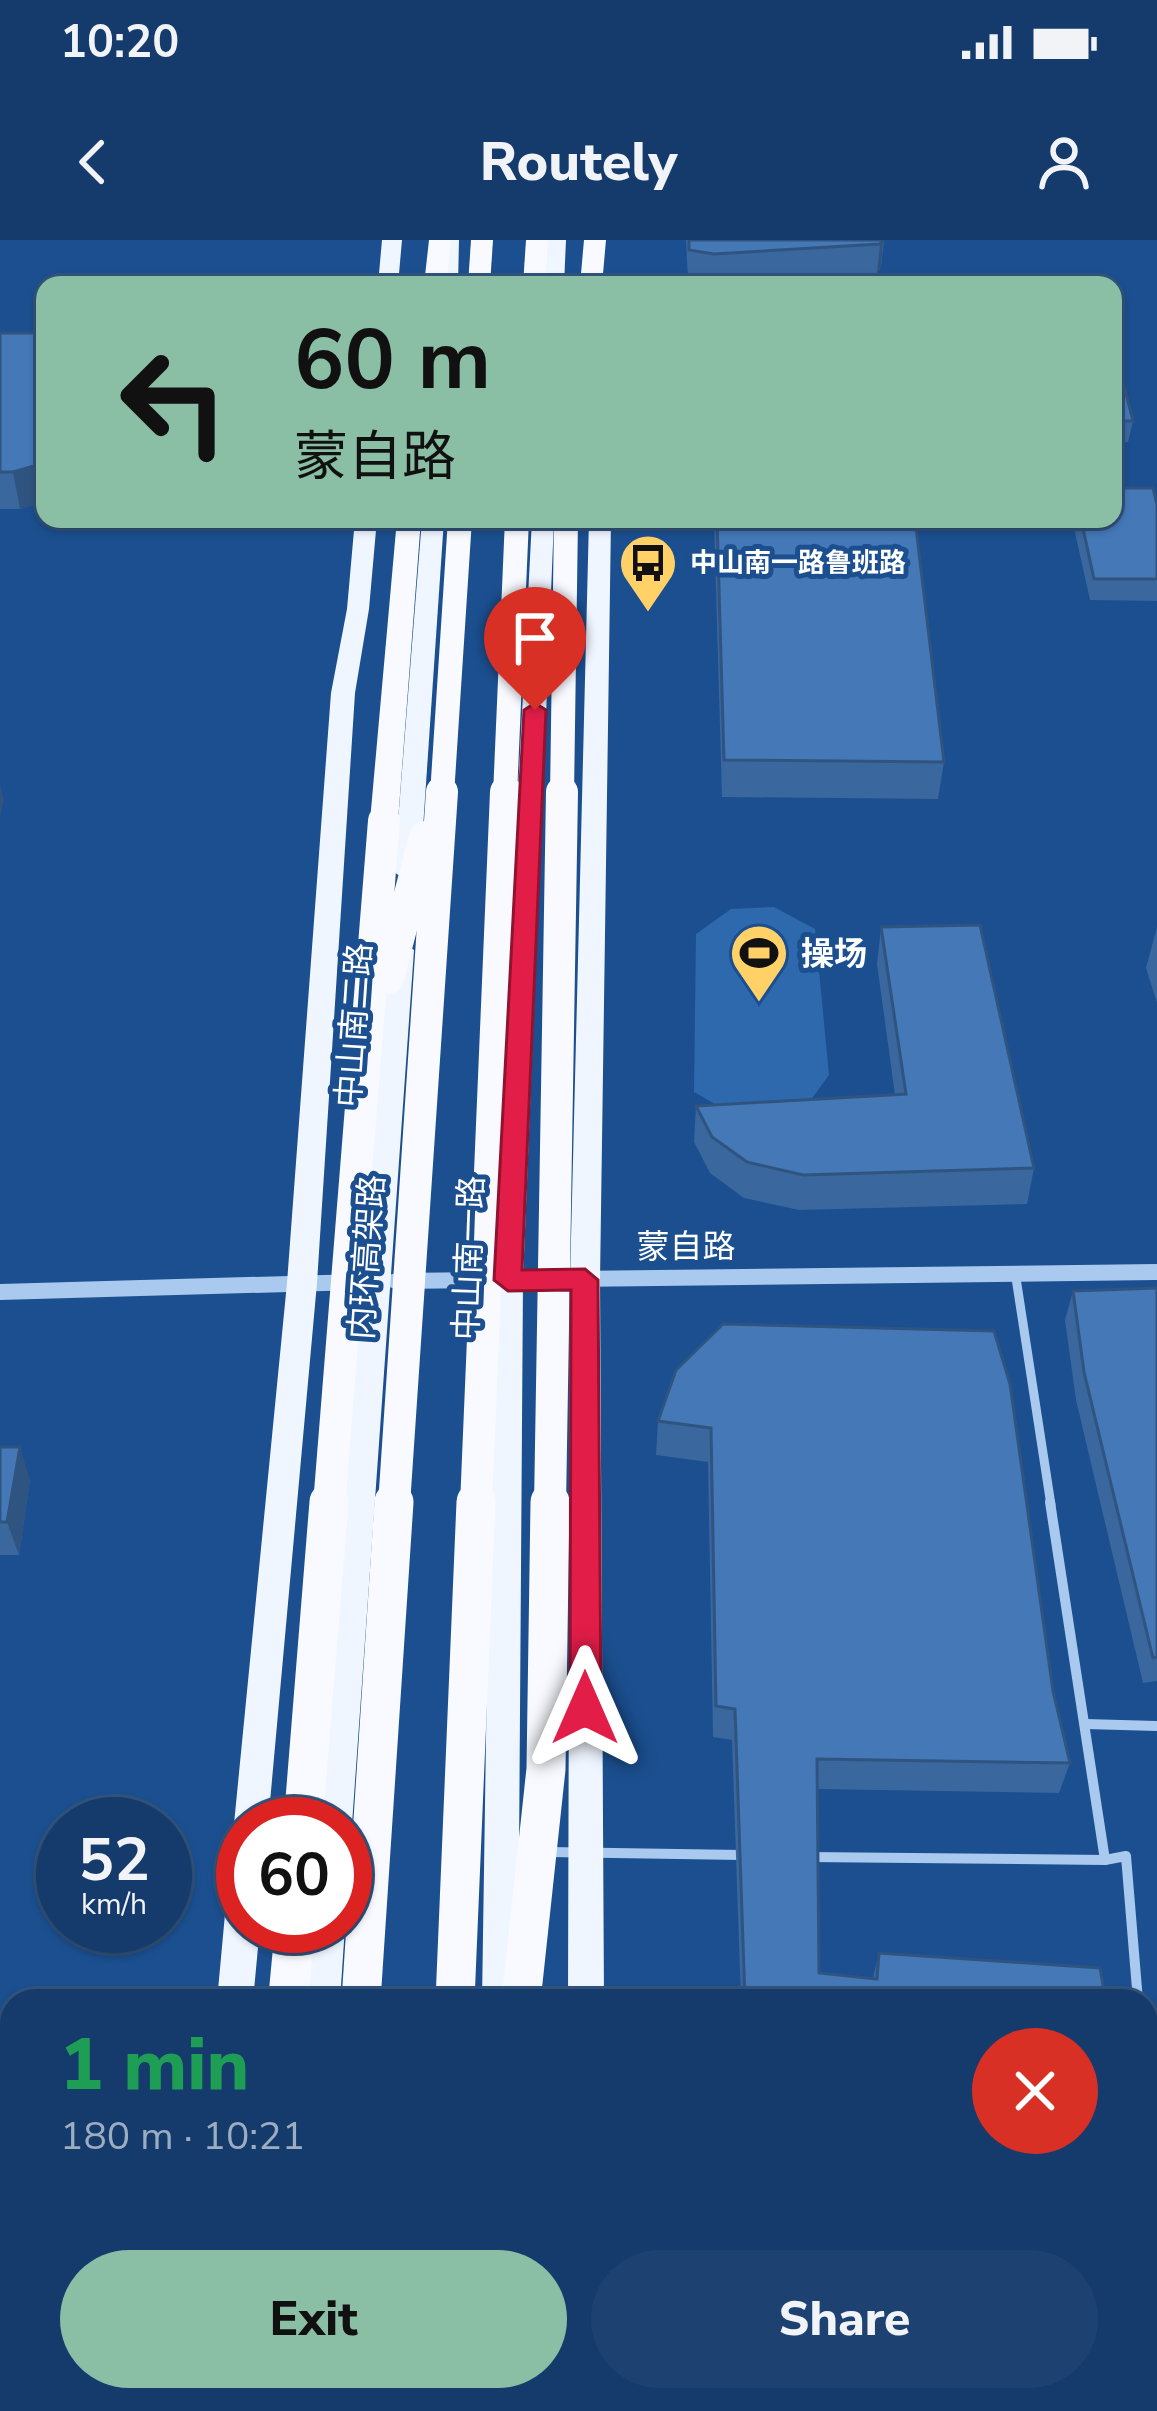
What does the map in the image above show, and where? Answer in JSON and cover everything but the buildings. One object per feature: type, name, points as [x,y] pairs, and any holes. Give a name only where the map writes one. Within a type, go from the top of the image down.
[{"type":"highway","points":[[436,276],[440,240]]},
{"type":"highway","points":[[480,276],[482,240]]},
{"type":"highway","points":[[535,276],[537,240]]},
{"type":"highway","points":[[594,276],[596,240]]},
{"type":"highway","points":[[305,1797],[408,528]]},
{"type":"highway","name":"内环高架路","points":[[362,1989],[459,528]]},
{"type":"highway","points":[[456,1989],[517,528]]},
{"type":"highway","points":[[522,1989],[546,1768],[566,528]]},
{"type":"highway","points":[[366,1060],[445,760]]},
{"type":"highway","points":[[289,1989],[292,1953]]},
{"type":"main road","points":[[389,276],[392,240]]},
{"type":"main road","points":[[448,276],[449,240]]},
{"type":"main road","points":[[554,276],[556,240]]},
{"type":"main road","points":[[254,1797],[302,1283],[344,693],[366,528]]},
{"type":"main road","name":"中山南二路","points":[[337,1797],[433,528]]},
{"type":"main road","name":"中山南一路","points":[[500,1989],[508,1280],[544,528]]},
{"type":"main road","points":[[586,1989],[585,1280],[600,528]]},
{"type":"main road","points":[[236,1989],[239,1953]]},
{"type":"main road","points":[[323,1989],[325,1953]]},
{"type":"street","name":"蒙自路","points":[[0,1292],[302,1283],[1157,1273]]},
{"type":"lane","points":[[1016,1277],[1105,1860]]},
{"type":"lane","points":[[1085,1724],[1157,1726]]},
{"type":"lane","points":[[502,1853],[750,1856]]},
{"type":"lane","points":[[797,1857],[1105,1860],[1126,1856],[1137,1989]]},
{"type":"shaded area","name":"操场","points":[[774,907],[815,929],[829,1075],[802,1112],[729,1112],[694,1092],[696,934],[731,909]]},
{"type":"place","name":"中山南一路鲁班路","points":[[648,614]]},
{"type":"place","name":"操场","points":[[759,1004]]},
{"type":"route","points":[[535,710],[508,1280],[585,1280],[585,1708]]}]
